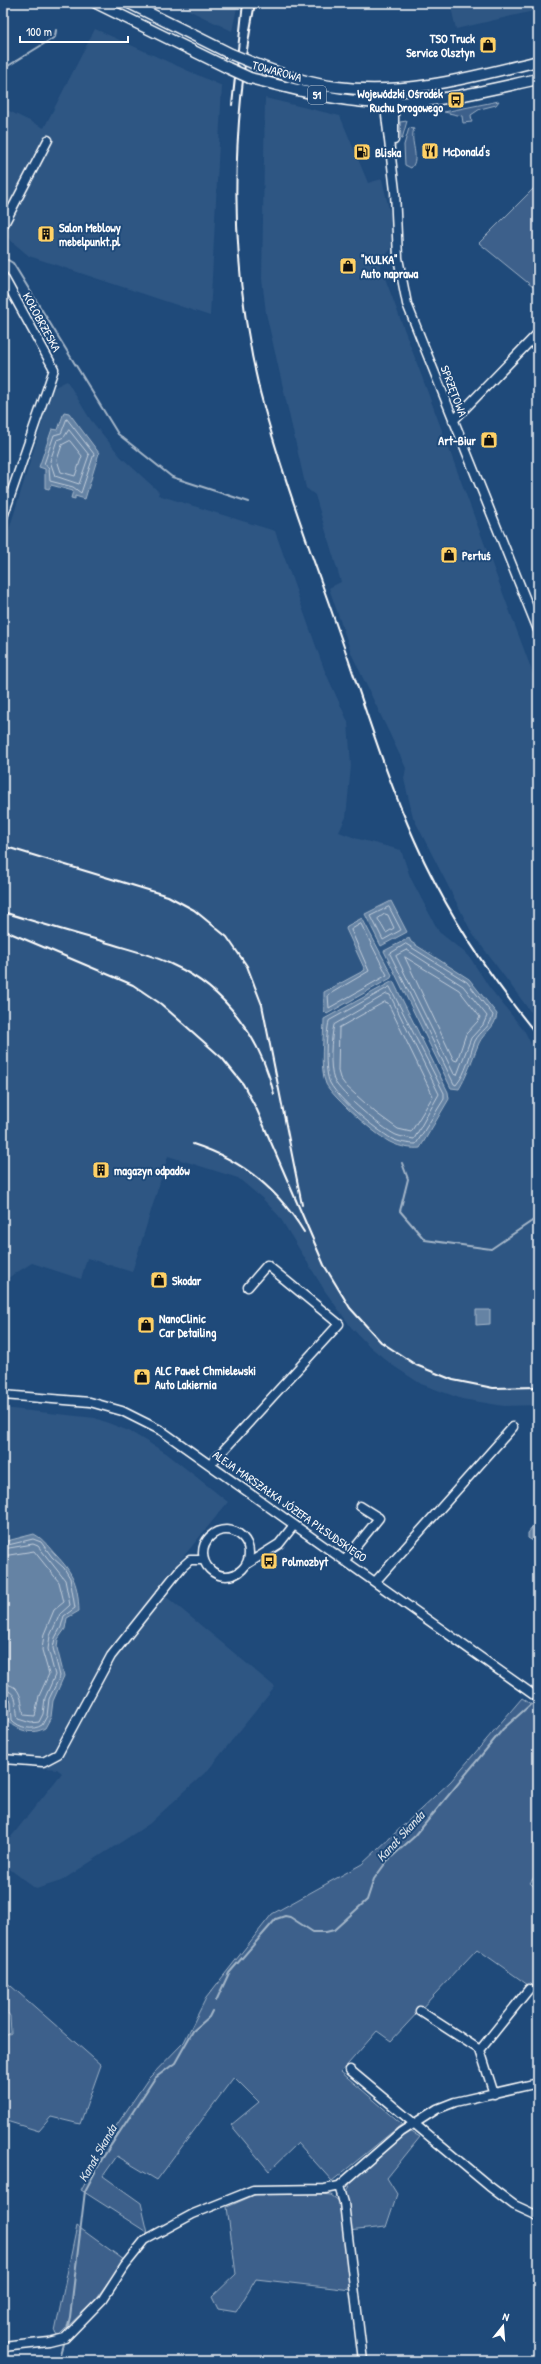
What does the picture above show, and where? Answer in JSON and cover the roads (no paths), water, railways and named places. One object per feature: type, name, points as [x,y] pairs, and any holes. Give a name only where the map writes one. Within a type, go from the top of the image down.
[{"type":"main road","name":"TOWAROWA","points":[[96,3],[250,78],[320,95],[390,103],[479,92],[538,79]]},
{"type":"main road","name":"TOWAROWA","points":[[128,3],[230,54],[253,63],[314,83],[354,89],[388,90],[472,77],[538,61]]},
{"type":"main road","points":[[115,12],[125,12],[128,8],[128,3]]},
{"type":"street","name":"SPRZĘTOWA","points":[[388,90],[390,103],[398,258],[407,304],[538,630]]},
{"type":"street","points":[[3,226],[48,140]]},
{"type":"street","name":"KOŁOBRZESKA","points":[[3,276],[54,369],[3,516]]},
{"type":"street","points":[[453,421],[538,333]]},
{"type":"street","points":[[210,1464],[339,1324],[267,1265],[248,1287]]},
{"type":"street","name":"ALEJA MARSZAŁKA JÓZEFA PIŁSUDSKIEGO","points":[[3,1395],[90,1402],[117,1409],[162,1431],[538,1698]]},
{"type":"street","points":[[375,1582],[513,1427]]},
{"type":"street","points":[[345,1560],[379,1518],[360,1506]]},
{"type":"street","points":[[247,1564],[249,1548],[246,1541],[234,1531],[219,1531],[207,1539],[203,1553],[203,1560],[208,1568],[222,1576],[235,1575],[264,1552],[279,1544],[294,1525]]},
{"type":"street","points":[[249,1548],[264,1552]]},
{"type":"street","points":[[3,1759],[44,1762],[58,1754],[112,1656],[181,1568],[190,1560],[203,1560]]},
{"type":"street","points":[[480,2050],[528,1989]]},
{"type":"street","points":[[420,2011],[480,2050],[494,2094]]},
{"type":"street","points":[[350,2070],[414,2122],[445,2151],[489,2186],[514,2205],[538,2216]]},
{"type":"street","points":[[3,2347],[49,2342],[65,2338],[103,2299],[125,2265],[145,2240],[193,2214],[253,2190],[325,2189],[340,2186],[414,2122],[437,2108],[538,2083]]},
{"type":"street","points":[[340,2186],[344,2203],[363,2361]]},
{"type":"water","points":[[64,412],[69,413],[99,453],[85,499],[75,496],[75,499],[71,498],[73,491],[51,485],[49,489],[45,488],[45,469],[39,467],[52,429],[58,430]]},
{"type":"water","points":[[391,901],[407,932],[381,946],[365,914]]},
{"type":"water","points":[[362,918],[392,975],[391,978],[327,1014],[324,1011],[324,992],[365,970],[346,929],[347,926]]},
{"type":"water","points":[[409,938],[411,942],[469,979],[497,1014],[492,1027],[481,1039],[459,1089],[451,1088],[384,951]]},
{"type":"water","points":[[393,981],[448,1092],[449,1099],[420,1148],[399,1146],[377,1134],[337,1098],[326,1084],[324,1077],[322,1061],[324,1019]]},
{"type":"water","points":[[476,1310],[490,1310],[490,1324],[476,1325]]},
{"type":"water","points":[[536,1523],[538,1523],[538,1544],[528,1538],[528,1533]]},
{"type":"water","points":[[34,1534],[46,1544],[71,1574],[78,1594],[79,1611],[67,1618],[65,1629],[58,1639],[57,1648],[64,1676],[53,1701],[51,1717],[45,1728],[31,1732],[21,1730],[8,1722],[8,1703],[3,1697],[3,1539],[7,1541]]},
{"type":"waterway","points":[[3,69],[55,37],[56,30]]},
{"type":"waterway","points":[[8,260],[13,263],[118,434],[172,477],[249,502]]},
{"type":"waterway","points":[[402,1163],[408,1179],[400,1211],[425,1240],[491,1249],[538,1217]]},
{"type":"waterway","name":"Kanał Skanda","points":[[216,2001],[229,1973],[276,1919],[285,1916],[290,1917],[313,1932],[326,1932],[334,1930],[367,1900],[374,1879],[387,1861],[415,1836],[503,1729],[530,1705]]},
{"type":"waterway","name":"Kanał Skanda","points":[[66,2333],[70,2317],[85,2191],[102,2159],[155,2078],[175,2063],[193,2031],[209,2017],[212,2011]]},
{"type":"waterway","name":"Kanał Skanda","points":[[58,2361],[63,2344]]},
{"type":"railway","points":[[232,105],[243,3]]},
{"type":"railway","points":[[255,3],[241,100],[237,149],[236,198],[238,247],[243,295],[250,344],[260,392],[278,455],[299,518],[377,743],[415,841],[440,893],[470,943],[502,990],[538,1036]]},
{"type":"railway","points":[[3,846],[168,896],[194,910],[227,937],[247,966],[262,1005],[302,1205]]},
{"type":"railway","points":[[3,912],[147,955],[165,961],[192,975],[225,1002],[250,1035],[260,1054],[274,1094]]},
{"type":"railway","points":[[3,930],[133,985],[161,1004],[222,1058],[243,1084],[257,1110],[324,1265],[350,1308],[381,1342],[416,1365],[453,1380],[493,1388],[538,1387]]},
{"type":"railway","points":[[193,1144],[227,1158],[242,1167],[270,1189],[294,1216],[304,1232]]},
{"type":"place","name":"TSO Truck Service Olsztyn","points":[[488,45]]},
{"type":"place","name":"Wojewódzki Ośrodek Ruchu Drogowego","points":[[456,100]]},
{"type":"place","name":"McDonald's","points":[[430,151]]},
{"type":"place","name":"Bliska","points":[[362,152]]},
{"type":"place","name":"Salon Meblowy mebelpunkt.pl","points":[[46,234]]},
{"type":"place","name":"\"KULKA\" Auto naprawa","points":[[348,266]]},
{"type":"place","name":"Art-Biur","points":[[489,440]]},
{"type":"place","name":"Pertuś","points":[[449,555]]},
{"type":"place","name":"magazyn odpadów","points":[[101,1170]]},
{"type":"place","name":"Skodar","points":[[159,1280]]},
{"type":"place","name":"NanoClinic Car Detailing","points":[[146,1325]]},
{"type":"place","name":"ALC Paweł Chmielewski Auto Lakiernia","points":[[142,1377]]},
{"type":"place","name":"Polmozbyt","points":[[269,1561]]}]
